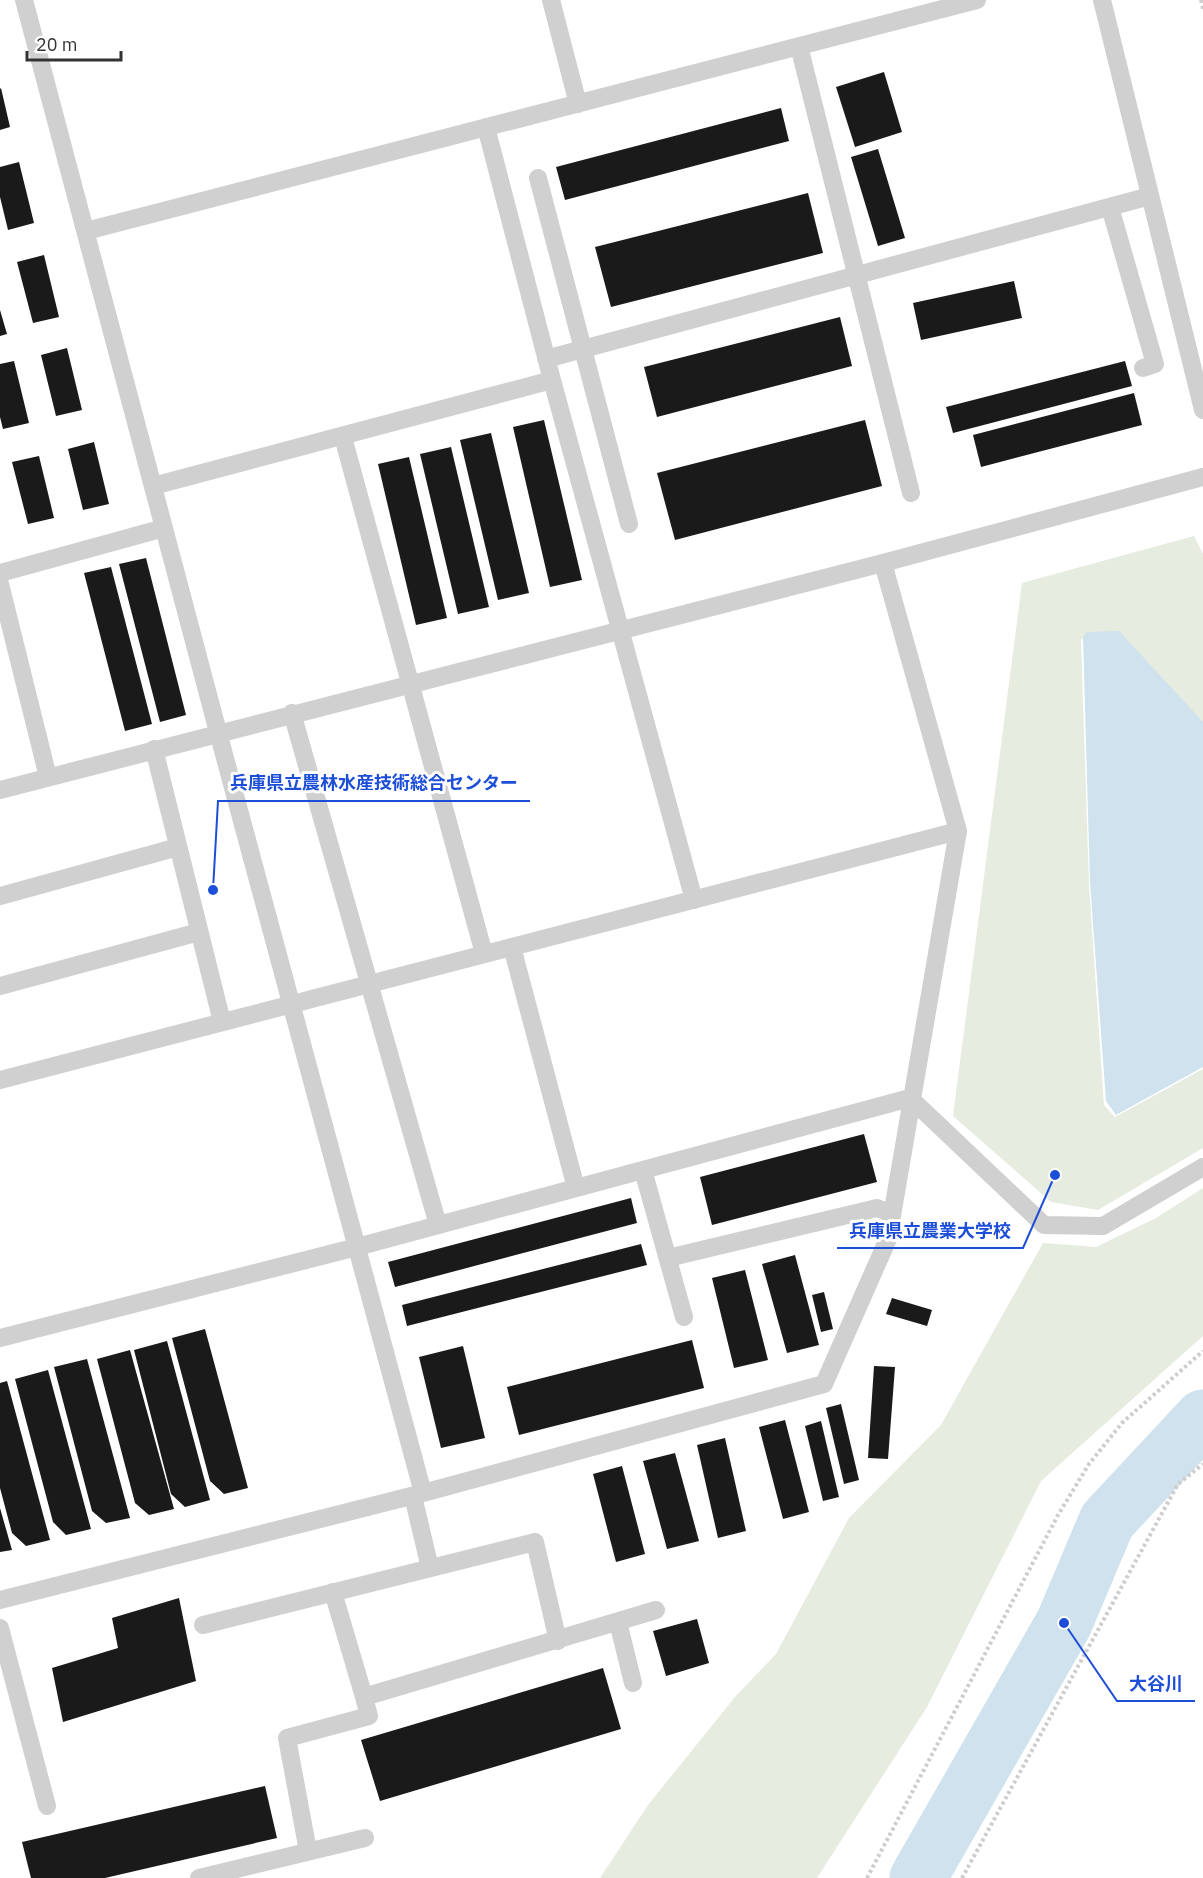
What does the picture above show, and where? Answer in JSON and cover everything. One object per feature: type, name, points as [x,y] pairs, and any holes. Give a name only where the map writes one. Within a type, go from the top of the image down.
[{"type":"lane","points":[[24,0],[357,1247],[418,1494],[430,1568]]},
{"type":"lane","points":[[551,0],[578,104]]},
{"type":"lane","points":[[86,231],[977,0]]},
{"type":"lane","points":[[1102,0],[1203,410]]},
{"type":"lane","points":[[799,46],[859,276],[911,493]]},
{"type":"lane","points":[[486,127],[546,359],[694,900]]},
{"type":"lane","points":[[538,178],[629,524]]},
{"type":"lane","points":[[546,359],[1150,196]]},
{"type":"lane","points":[[1110,207],[1155,364],[1143,368]]},
{"type":"lane","points":[[153,486],[552,380]]},
{"type":"lane","points":[[343,437],[484,954]]},
{"type":"lane","points":[[0,790],[411,682],[883,563],[1203,477]]},
{"type":"lane","points":[[0,573],[164,528]]},
{"type":"lane","points":[[0,1600],[418,1494],[824,1384],[888,1239],[910,1098],[958,831],[883,563]]},
{"type":"lane","points":[[0,584],[48,777]]},
{"type":"lane","points":[[292,713],[438,1225]]},
{"type":"lane","points":[[154,749],[222,1022]]},
{"type":"lane","points":[[0,1080],[958,831]]},
{"type":"lane","points":[[0,896],[178,847]]},
{"type":"lane","points":[[0,986],[199,932]]},
{"type":"lane","points":[[512,947],[576,1188]]},
{"type":"lane","points":[[910,1098],[1044,1225],[1103,1226],[1203,1167]]},
{"type":"lane","points":[[0,1338],[357,1247],[910,1098]]},
{"type":"lane","points":[[643,1170],[684,1317]]},
{"type":"lane","points":[[668,1258],[877,1208],[892,1214]]},
{"type":"lane","points":[[203,1625],[535,1542],[558,1641]]},
{"type":"lane","points":[[308,1851],[287,1738],[369,1716],[333,1593]]},
{"type":"lane","points":[[364,1696],[558,1641],[656,1610]]},
{"type":"lane","points":[[618,1622],[633,1683]]},
{"type":"lane","points":[[0,1628],[47,1806]]},
{"type":"lane","points":[[199,1878],[365,1838]]},
{"type":"path","points":[[1201,0],[1203,9]]},
{"type":"path","points":[[867,1878],[1058,1515],[1089,1464],[1122,1422],[1203,1351]]},
{"type":"path","points":[[962,1878],[1178,1484],[1203,1464]]},
{"type":"shaded area","points":[[1194,536],[1203,554],[1203,727],[1086,635],[1081,640],[1089,885],[1104,1105],[1115,1117],[1203,1069],[1203,1148],[1098,1210],[1051,1202],[953,1116],[1022,583]]},
{"type":"shaded area","points":[[1203,1188],[1203,1336],[1041,1481],[927,1707],[817,1878],[600,1878],[648,1805],[735,1697],[776,1654],[849,1518],[941,1425],[1043,1243],[1096,1247],[1156,1218]]},
{"type":"water","points":[[1119,631],[1203,722],[1203,1067],[1116,1115],[1106,1101],[1090,882],[1083,637],[1087,632]]},
{"type":"building","points":[[884,72],[902,132],[855,147],[836,87]]},
{"type":"building","points":[[0,89],[10,127],[0,130]]},
{"type":"building","points":[[781,108],[789,141],[565,200],[556,167]]},
{"type":"building","points":[[878,149],[905,238],[878,246],[851,157]]},
{"type":"building","points":[[19,162],[34,223],[8,230],[0,197],[0,167]]},
{"type":"building","points":[[808,193],[823,253],[611,307],[595,247]]},
{"type":"building","points":[[44,255],[59,317],[33,323],[17,262]]},
{"type":"building","points":[[1014,281],[1022,318],[921,340],[913,303]]},
{"type":"building","points":[[0,310],[7,334],[0,336]]},
{"type":"building","points":[[840,317],[852,366],[657,417],[644,367]]},
{"type":"building","points":[[67,348],[82,410],[56,416],[41,355]]},
{"type":"building","points":[[14,361],[29,423],[3,429],[0,417],[0,364]]},
{"type":"building","points":[[1125,361],[1132,386],[953,433],[946,407]]},
{"type":"building","points":[[1134,393],[1142,425],[981,467],[973,435]]},
{"type":"building","points":[[544,420],[582,580],[550,587],[513,427]]},
{"type":"building","points":[[865,420],[882,486],[675,540],[657,473]]},
{"type":"building","points":[[491,433],[529,593],[498,600],[460,440]]},
{"type":"building","points":[[94,442],[109,504],[83,510],[68,449]]},
{"type":"building","points":[[451,447],[489,607],[458,614],[420,454]]},
{"type":"building","points":[[39,456],[54,518],[28,524],[12,462]]},
{"type":"building","points":[[409,457],[447,618],[416,625],[378,464]]},
{"type":"building","points":[[146,558],[186,715],[160,722],[119,564]]},
{"type":"building","points":[[111,567],[152,724],[125,731],[84,573]]},
{"type":"building","points":[[864,1134],[877,1182],[712,1225],[700,1177]]},
{"type":"building","points":[[631,1198],[637,1223],[395,1287],[388,1262]]},
{"type":"building","points":[[641,1244],[647,1265],[407,1326],[402,1305]]},
{"type":"building","points":[[795,1255],[819,1345],[787,1353],[762,1264]]},
{"type":"building","points":[[745,1270],[768,1360],[734,1368],[712,1278]]},
{"type":"building","points":[[824,1292],[833,1329],[821,1332],[812,1295]]},
{"type":"building","points":[[892,1298],[932,1310],[927,1326],[886,1314]]},
{"type":"building","points":[[205,1329],[248,1488],[224,1494],[210,1481],[172,1338]]},
{"type":"building","points":[[692,1340],[704,1388],[519,1435],[507,1387]]},
{"type":"building","points":[[167,1341],[210,1500],[185,1507],[171,1494],[134,1350]]},
{"type":"building","points":[[463,1346],[485,1438],[441,1448],[419,1357]]},
{"type":"building","points":[[130,1350],[174,1509],[149,1515],[135,1503],[97,1359]]},
{"type":"building","points":[[87,1359],[130,1518],[106,1523],[92,1511],[54,1367]]},
{"type":"building","points":[[874,1366],[895,1367],[888,1459],[868,1458]]},
{"type":"building","points":[[48,1370],[91,1529],[66,1535],[53,1522],[15,1379]]},
{"type":"building","points":[[7,1381],[50,1540],[26,1546],[12,1533],[0,1488],[0,1383]]},
{"type":"building","points":[[841,1404],[859,1480],[844,1484],[826,1408]]},
{"type":"building","points":[[785,1420],[809,1512],[783,1519],[759,1427]]},
{"type":"building","points":[[821,1421],[839,1497],[823,1501],[805,1426]]},
{"type":"building","points":[[725,1438],[746,1531],[718,1538],[697,1445]]},
{"type":"building","points":[[675,1453],[699,1541],[667,1549],[643,1461]]},
{"type":"building","points":[[622,1466],[645,1554],[616,1562],[593,1474]]},
{"type":"building","points":[[0,1508],[12,1550],[0,1552]]},
{"type":"building","points":[[179,1598],[196,1681],[63,1722],[52,1668],[118,1648],[112,1618]]},
{"type":"building","points":[[697,1619],[709,1663],[666,1676],[653,1631]]},
{"type":"building","points":[[603,1668],[621,1729],[380,1801],[361,1740]]},
{"type":"building","points":[[265,1786],[277,1838],[105,1878],[31,1878],[22,1842]]},
{"type":"waterway","points":[[918,1878],[1064,1623],[1107,1521],[1203,1418]]},
{"type":"place","name":"兵庫県立農林水産技術総合センター","points":[[213,890]]},
{"type":"place","name":"兵庫県立農業大学校","points":[[1055,1175]]},
{"type":"place","name":"大谷川","points":[[1064,1623]]}]
